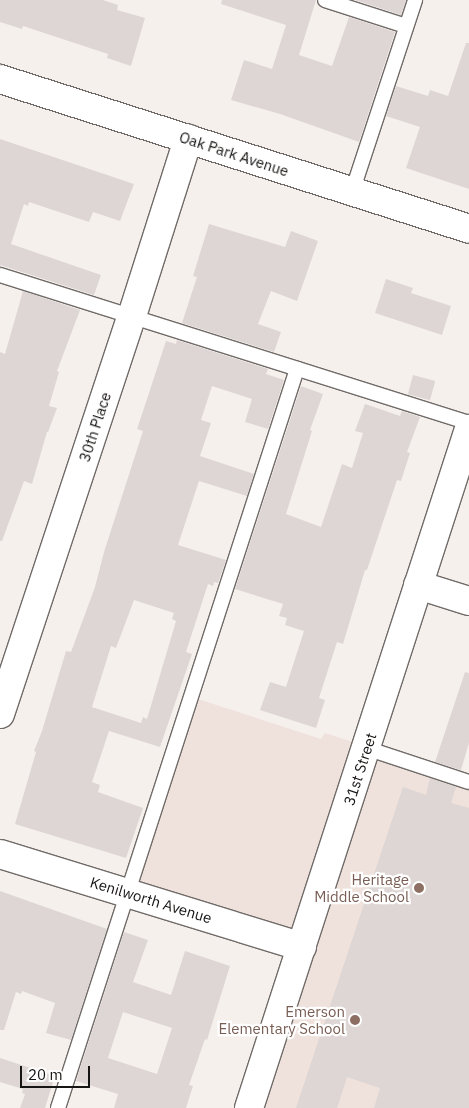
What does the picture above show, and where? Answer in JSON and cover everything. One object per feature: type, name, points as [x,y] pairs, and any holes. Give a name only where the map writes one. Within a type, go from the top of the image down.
[{"type":"street","name":"Oak Park Avenue","points":[[0,79],[469,229]]},
{"type":"street","name":"30th Place","points":[[0,714],[132,316],[188,140]]},
{"type":"street","name":"31st Street","points":[[249,1108],[469,429]]},
{"type":"street","points":[[418,586],[469,601]]},
{"type":"street","name":"Kenilworth Avenue","points":[[0,854],[129,892],[302,947]]},
{"type":"lane","points":[[325,0],[406,26]]},
{"type":"lane","points":[[352,192],[415,0]]},
{"type":"lane","points":[[0,275],[469,423]]},
{"type":"lane","points":[[58,1108],[297,368]]},
{"type":"lane","points":[[366,748],[469,782]]},
{"type":"shaded area","points":[[191,691],[198,699],[321,739],[325,733],[353,742],[469,787],[469,1108],[265,1108],[319,941],[292,937],[130,885]]},
{"type":"building","points":[[0,0],[103,0],[118,5],[117,10],[145,18],[131,66],[107,58],[108,54],[23,26],[22,29],[0,22]]},
{"type":"building","points":[[222,0],[316,0],[299,55],[332,66],[349,17],[395,32],[359,142],[280,114],[231,100],[244,60],[272,69],[286,25],[221,4]]},
{"type":"building","points":[[355,0],[406,0],[401,15]]},
{"type":"building","points":[[466,43],[469,43],[469,189],[406,168],[420,127],[386,116],[396,86],[428,96],[430,90],[448,96]]},
{"type":"building","points":[[0,139],[134,184],[120,221],[93,212],[89,222],[29,202],[28,206],[24,204],[11,244],[101,275],[94,295],[0,265]]},
{"type":"building","points":[[209,224],[285,247],[291,231],[318,241],[297,301],[271,291],[258,324],[281,332],[274,352],[182,323],[197,277],[193,276]]},
{"type":"building","points":[[386,279],[413,288],[411,293],[451,306],[442,335],[375,313]]},
{"type":"building","points":[[23,291],[80,310],[57,371],[59,372],[49,406],[57,408],[47,432],[32,484],[24,481],[2,541],[0,541],[0,352],[5,354]]},
{"type":"building","points":[[177,340],[268,369],[266,374],[284,380],[268,429],[245,422],[252,399],[212,386],[201,420],[211,423],[200,456],[254,474],[247,496],[199,481],[178,545],[226,560],[218,583],[214,582],[213,586],[208,584],[186,652],[192,654],[160,747],[109,731],[92,782],[100,785],[98,792],[143,808],[126,858],[15,824],[36,752],[34,751],[42,731],[66,651],[71,652],[95,587],[104,552],[143,431],[137,429],[166,341],[176,344]],"holes":[[[134,600],[174,613],[172,619],[176,621],[147,719],[143,717],[141,723],[92,707],[111,646],[116,648]]]},
{"type":"building","points":[[413,375],[435,381],[430,400],[408,394]]},
{"type":"building","points":[[301,386],[323,394],[310,430],[312,431],[286,514],[321,527],[342,464],[352,468],[363,433],[355,431],[365,404],[400,416],[402,411],[420,417],[407,452],[410,453],[401,481],[397,480],[367,570],[365,570],[343,644],[337,642],[319,698],[325,700],[316,728],[260,710],[270,682],[286,687],[304,631],[285,625],[287,618],[279,616],[283,604],[235,589]]},
{"type":"building","points":[[465,672],[469,673],[469,743],[461,770],[435,762]]},
{"type":"building","name":"Heritage Middle School","points":[[430,778],[456,787],[451,803],[469,808],[469,1108],[374,1108],[380,1088],[347,1077],[337,1108],[296,1108],[403,787],[426,795]]},
{"type":"building","points":[[0,891],[107,929],[71,1040],[46,1033],[55,1003],[22,991],[21,994],[16,992],[4,1030],[0,1030]]},
{"type":"building","points":[[124,932],[148,940],[133,982],[171,995],[185,951],[230,966],[207,1040],[205,1039],[189,1085],[193,1086],[186,1108],[114,1108],[118,1094],[76,1081]],"holes":[[[123,1012],[172,1028],[157,1074],[108,1058]]]},
{"type":"building","points":[[0,1058],[55,1076],[45,1108],[20,1108],[25,1094],[22,1093],[23,1089],[0,1082]]},
{"type":"place","name":"Heritage Middle School","points":[[419,888]]},
{"type":"place","name":"Emerson Elementary School","points":[[355,1020]]}]
